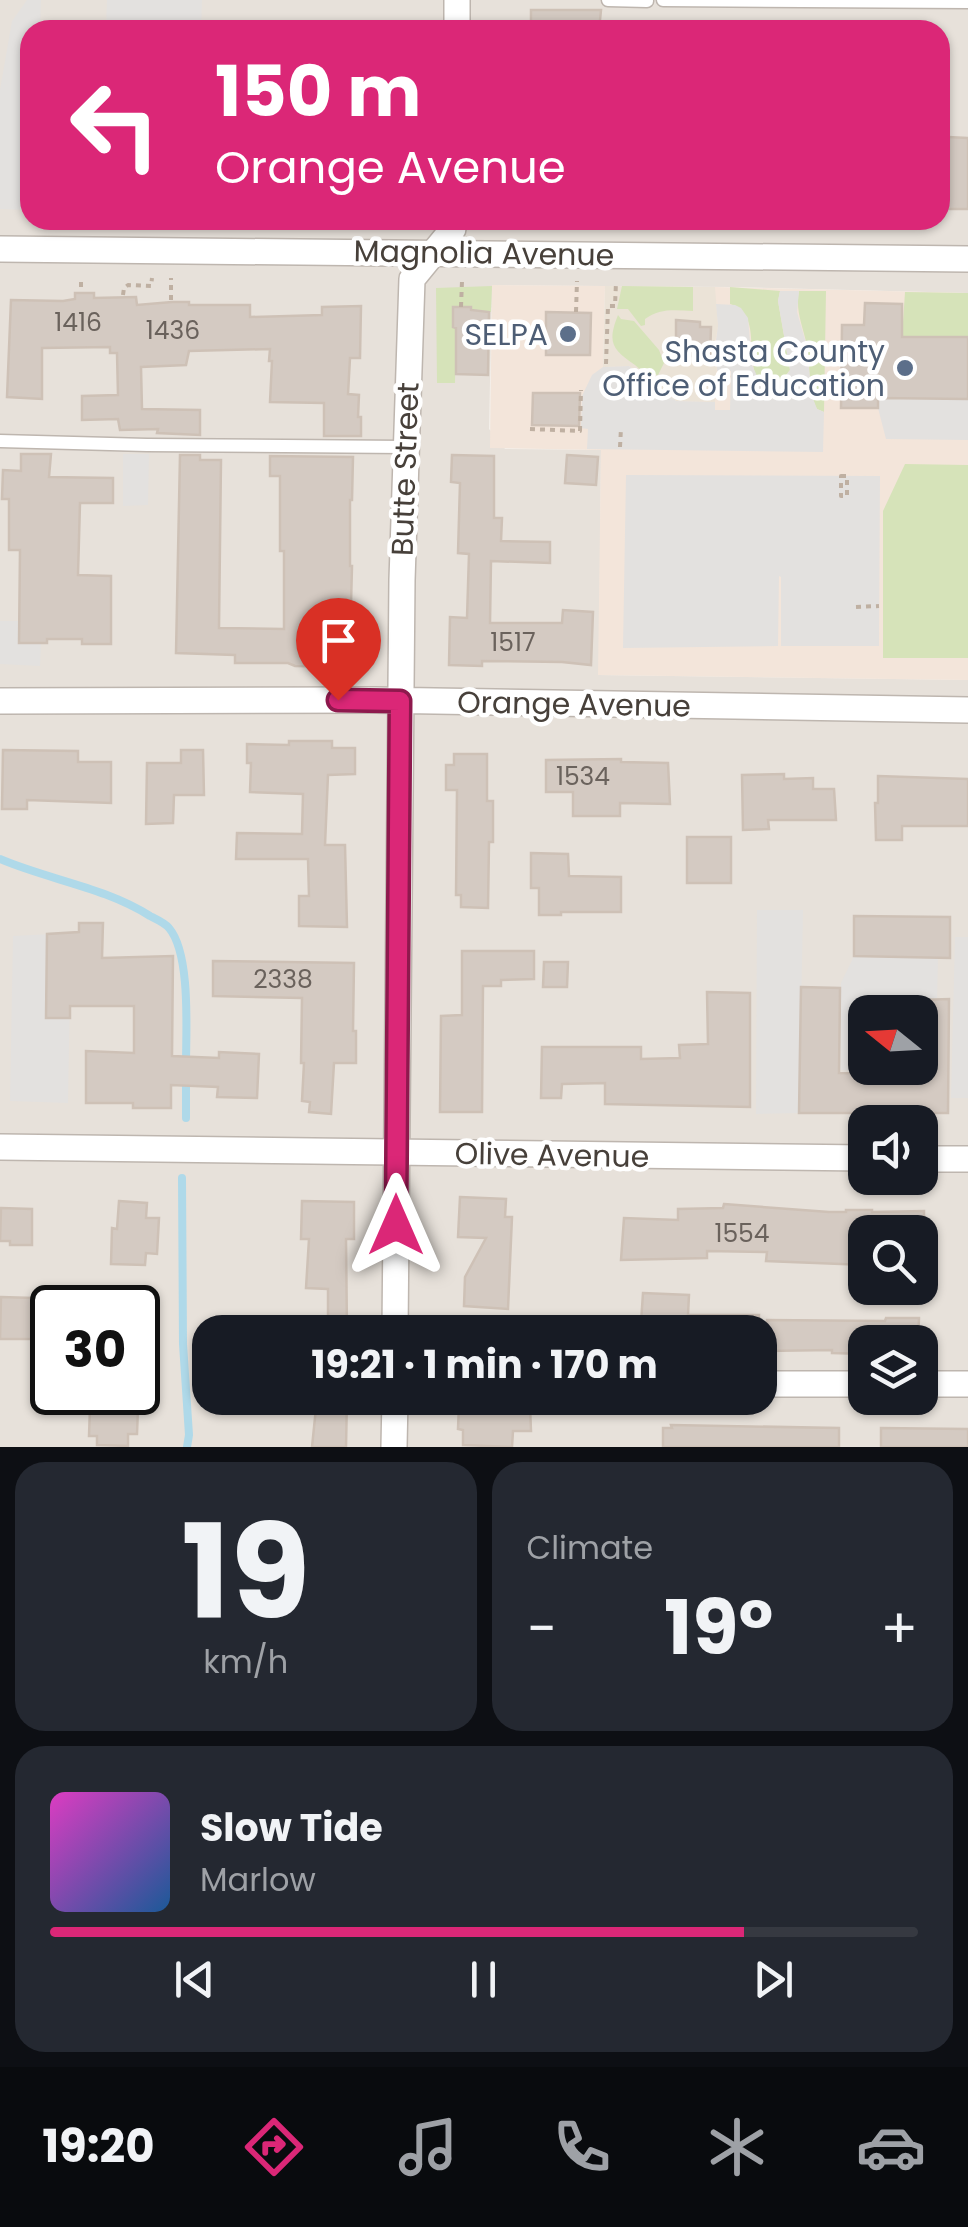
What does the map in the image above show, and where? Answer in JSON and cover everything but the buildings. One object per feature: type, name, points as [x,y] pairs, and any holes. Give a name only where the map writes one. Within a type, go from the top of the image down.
[{"type":"street","name":"Butte Street","points":[[396,1315],[400,701],[412,279],[452,230]]},
{"type":"street","name":"Magnolia Avenue","points":[[0,248],[968,259]]},
{"type":"street","name":"Orange Avenue","points":[[0,701],[400,701],[968,710]]},
{"type":"street","name":"Olive Avenue","points":[[0,1147],[848,1158]]},
{"type":"street","points":[[938,1159],[968,1159]]},
{"type":"street","points":[[777,1384],[848,1384]]},
{"type":"street","points":[[938,1384],[968,1384]]},
{"type":"street","points":[[394,1447],[395,1415]]},
{"type":"lane","points":[[608,0],[647,1]]},
{"type":"lane","points":[[662,0],[968,2]]},
{"type":"lane","points":[[0,441],[405,447]]},
{"type":"path","points":[[80,287],[81,277]]},
{"type":"path","points":[[124,296],[128,285],[151,286],[152,278]]},
{"type":"path","points":[[171,278],[171,300]]},
{"type":"path","points":[[461,307],[462,281]]},
{"type":"path","points":[[576,312],[577,281]]},
{"type":"path","points":[[606,364],[608,306],[614,306],[616,282]]},
{"type":"path","points":[[530,430],[580,431],[581,390]]},
{"type":"path","points":[[620,428],[620,447]]},
{"type":"path","points":[[856,606],[879,606]]},
{"type":"path","points":[[356,654],[373,654]]},
{"type":"shaded area","points":[[0,0],[968,0],[968,293],[492,285],[489,429],[505,449],[601,450],[599,675],[968,680],[968,1447],[0,1447]]},
{"type":"shaded area","points":[[27,0],[41,0],[40,20],[20,20],[20,210],[0,209],[0,90],[12,21]]},
{"type":"shaded area","points":[[107,0],[202,0],[201,20],[106,20]]},
{"type":"shaded area","points":[[492,285],[605,286],[603,366],[629,366],[676,401],[715,401],[715,287],[968,293],[968,680],[598,675],[601,450],[490,448]]},
{"type":"shaded area","points":[[605,286],[715,287],[715,402],[676,401],[629,366],[603,367]]},
{"type":"shaded area","points":[[780,291],[799,291],[797,312],[806,343],[812,396],[817,409],[824,412],[823,452],[587,449],[588,429],[581,428],[582,396],[592,375],[603,367],[629,366],[676,401],[715,402],[715,410],[730,410],[731,371],[717,371],[717,362],[713,362],[718,326],[716,304],[735,305],[748,318],[752,365],[758,378],[772,383],[785,377],[790,370],[778,301]]},
{"type":"shaded area","points":[[878,398],[968,399],[968,440],[886,439]]},
{"type":"shaded area","points":[[123,454],[149,454],[148,505],[123,506]]},
{"type":"shaded area","points":[[626,475],[880,476],[879,646],[781,646],[779,576],[778,646],[623,648]]},
{"type":"shaded area","points":[[0,621],[20,621],[41,643],[40,666],[0,664]]},
{"type":"shaded area","points":[[757,910],[803,910],[799,1113],[756,1114]]},
{"type":"shaded area","points":[[71,933],[68,1103],[10,1101],[13,936]]},
{"type":"shaded area","points":[[955,937],[968,937],[968,1098],[951,1098]]},
{"type":"shaded area","points":[[854,956],[938,958],[937,995],[848,995],[848,1070],[839,1070],[841,983]]},
{"type":"green space","points":[[492,286],[491,312],[453,308],[455,383],[437,383],[436,288]]},
{"type":"green space","points":[[622,286],[693,287],[693,311],[656,313],[641,326],[628,309],[617,309]]},
{"type":"green space","points":[[730,287],[780,291],[778,301],[790,370],[782,380],[769,382],[756,375],[749,325],[740,309],[730,304]]},
{"type":"green space","points":[[799,291],[826,291],[824,412],[817,409],[812,394]]},
{"type":"green space","points":[[905,292],[968,293],[968,337],[902,337]]},
{"type":"green space","points":[[618,315],[634,321],[659,350],[664,363],[658,375],[643,371],[617,350],[612,339]]},
{"type":"green space","points":[[905,464],[968,465],[968,658],[883,658],[883,511]]},
{"type":"waterway","points":[[0,859],[114,898],[169,928],[184,974],[186,1064]]},
{"type":"waterway","points":[[186,1078],[186,1118]]},
{"type":"waterway","points":[[182,1178],[187,1447]]},
{"type":"place","name":"SELPA","points":[[568,334]]},
{"type":"place","name":"Shasta County Office of Education","points":[[905,368]]},
{"type":"route","points":[[338,700],[400,701],[396,1225]]}]
